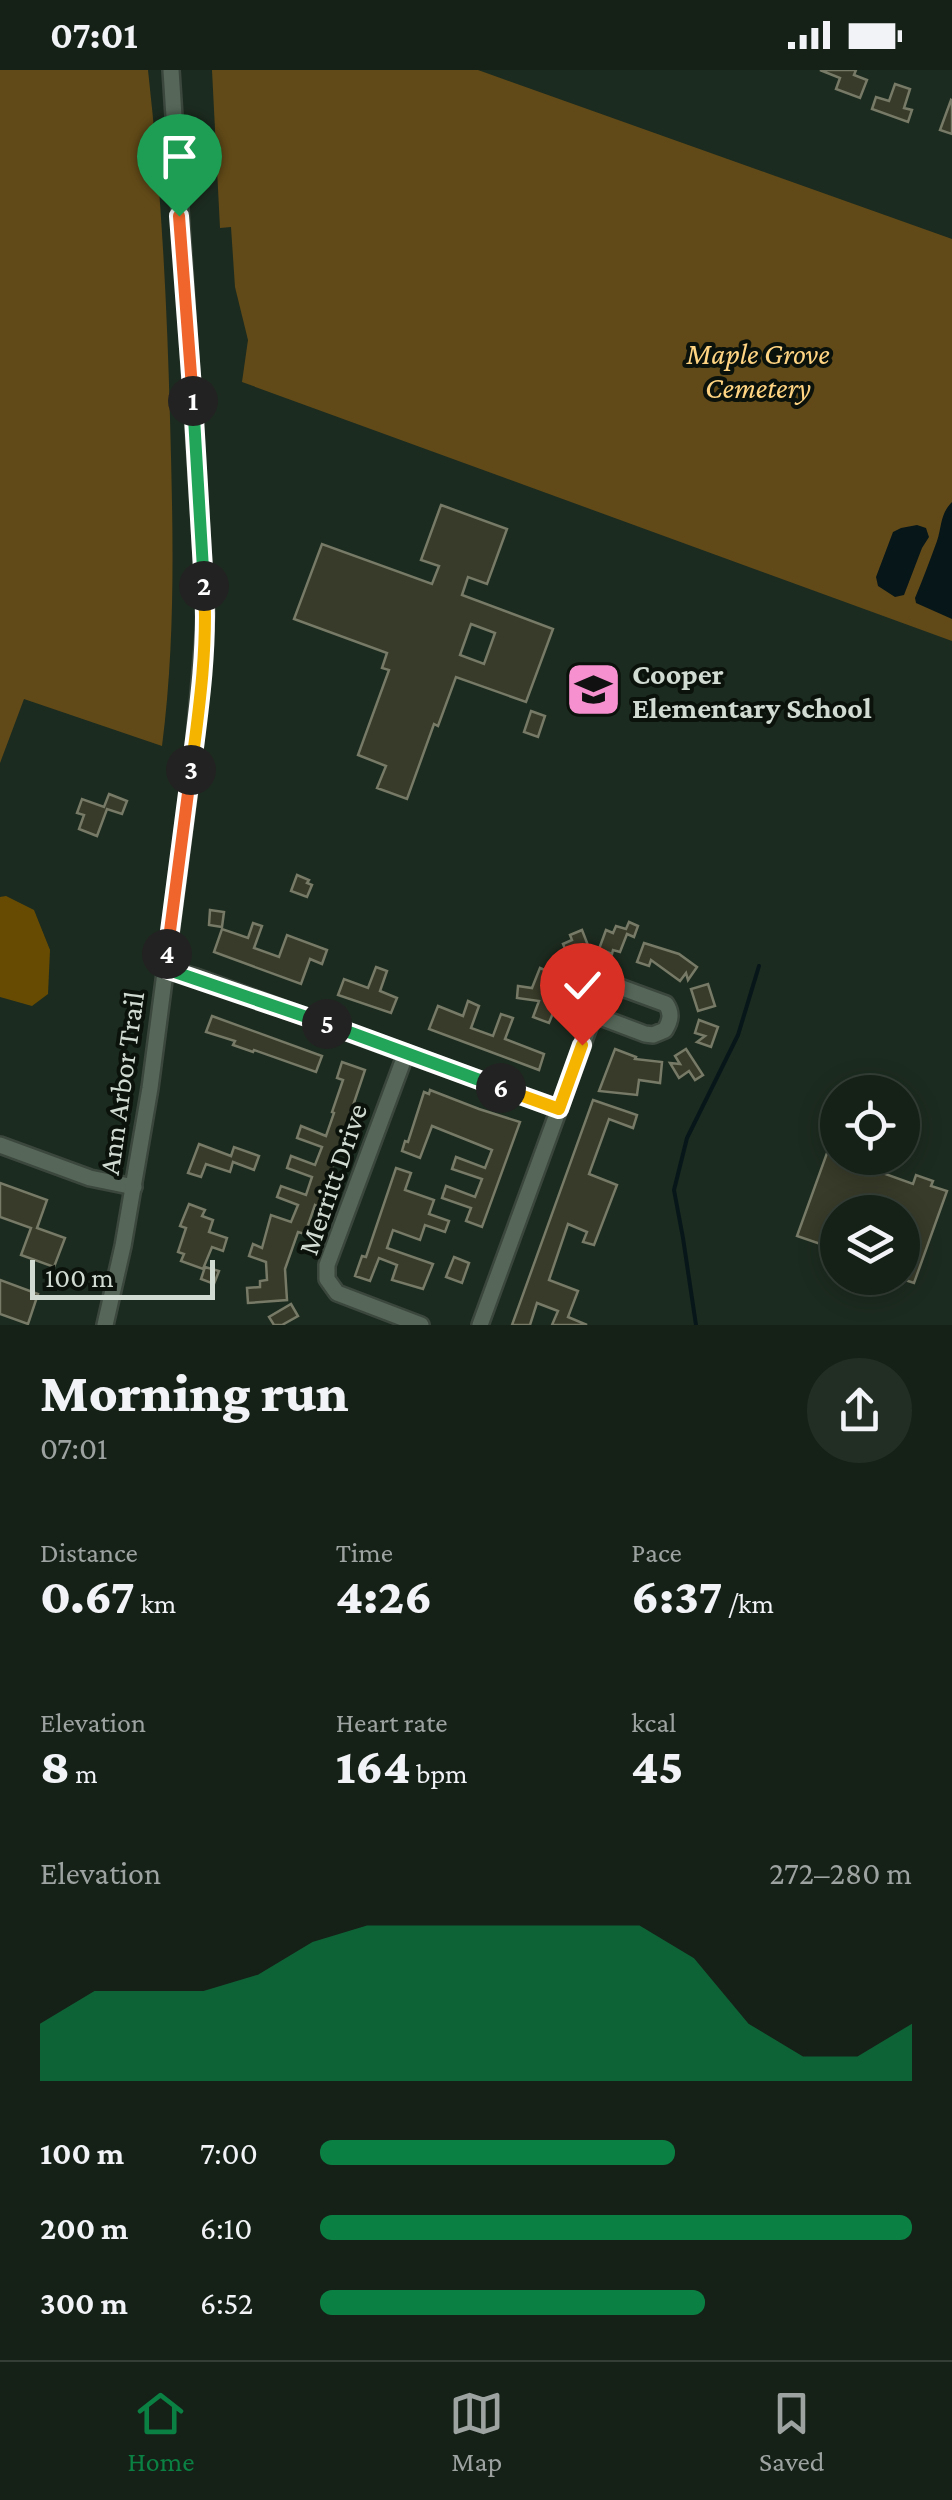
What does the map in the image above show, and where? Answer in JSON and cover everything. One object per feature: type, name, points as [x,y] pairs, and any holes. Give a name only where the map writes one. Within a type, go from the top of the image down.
[{"type":"street","name":"Ann Arbor Trail","points":[[106,1325],[150,1088],[198,718],[206,613],[171,70]]},
{"type":"street","points":[[166,969],[559,1109]]},
{"type":"street","points":[[595,978],[659,1000],[670,1009],[671,1017],[665,1030],[653,1035],[592,1016],[580,1008],[578,992],[586,981],[595,978]]},
{"type":"street","points":[[480,1325],[592,1016]]},
{"type":"street","name":"Merritt Drive","points":[[406,1053],[327,1272],[329,1284],[343,1298],[421,1325]]},
{"type":"street","points":[[0,1145],[90,1178],[134,1187]]},
{"type":"green space","points":[[0,70],[148,70],[163,244],[172,501],[171,624],[162,746],[24,699],[0,763]]},
{"type":"green space","name":"Maple Grove Cemetery","points":[[212,70],[478,70],[952,239],[952,641],[242,382],[248,340],[235,287],[231,227],[220,228]]},
{"type":"shaded area","points":[[952,502],[952,619],[916,603],[915,598],[943,516]]},
{"type":"shaded area","points":[[917,525],[926,528],[929,537],[904,595],[895,597],[878,586],[876,577],[893,532]]},
{"type":"shaded area","points":[[6,896],[34,910],[50,950],[48,994],[32,1006],[0,997],[0,897]]},
{"type":"building","points":[[820,70],[856,70],[854,75],[867,80],[860,98],[836,89],[840,78]]},
{"type":"building","points":[[895,84],[910,89],[904,108],[912,110],[908,122],[872,109],[876,97],[889,101]]},
{"type":"building","points":[[952,101],[952,134],[940,130]]},
{"type":"building","points":[[441,505],[507,529],[487,584],[468,577],[462,595],[553,629],[526,702],[456,677],[407,799],[377,788],[386,766],[358,755],[389,670],[382,668],[387,653],[294,619],[322,544],[432,584],[439,566],[421,560]],"holes":[[[471,624],[495,633],[484,664],[460,655]]]},
{"type":"building","points":[[531,711],[545,716],[538,737],[524,732]]},
{"type":"building","points":[[109,794],[127,801],[122,814],[107,809],[97,836],[79,829],[84,815],[77,813],[82,799],[104,807]]},
{"type":"building","points":[[297,875],[312,885],[307,897],[291,891]]},
{"type":"building","points":[[210,910],[224,912],[222,927],[209,925]]},
{"type":"building","points":[[629,922],[638,926],[634,937],[627,934],[620,952],[613,950],[612,954],[599,949],[606,930],[613,933],[616,926],[626,929]]},
{"type":"building","points":[[253,923],[262,926],[254,948],[279,957],[287,935],[327,950],[322,964],[310,959],[301,984],[214,952],[222,929],[248,938]]},
{"type":"building","points":[[582,930],[591,953],[570,961],[563,944],[572,940],[570,935]]},
{"type":"building","points":[[644,943],[679,954],[697,967],[688,980],[686,973],[680,981],[651,960],[649,966],[637,962]]},
{"type":"building","points":[[376,967],[387,971],[380,991],[397,998],[391,1013],[338,995],[344,979],[368,988]]},
{"type":"building","points":[[540,968],[559,976],[549,1000],[557,1003],[549,1023],[533,1017],[539,1001],[517,998],[518,986],[532,988]]},
{"type":"building","points":[[708,984],[715,1006],[698,1011],[691,989]]},
{"type":"building","points":[[468,1001],[479,1006],[471,1028],[493,1036],[501,1014],[513,1018],[505,1039],[544,1054],[539,1070],[429,1029],[438,1006],[463,1016]]},
{"type":"building","points":[[212,1016],[322,1056],[316,1072],[206,1032]]},
{"type":"building","points":[[699,1020],[718,1027],[711,1047],[697,1042],[705,1036],[695,1033]]},
{"type":"building","points":[[615,1049],[635,1059],[662,1062],[660,1083],[639,1080],[637,1095],[599,1091]]},
{"type":"building","points":[[686,1049],[703,1075],[695,1080],[689,1071],[679,1078],[670,1063],[680,1064],[675,1056]]},
{"type":"building","points":[[342,1062],[365,1070],[319,1207],[315,1205],[305,1234],[298,1232],[285,1269],[287,1300],[248,1303],[247,1288],[260,1287],[260,1281],[267,1280],[266,1262],[249,1256],[253,1244],[262,1248],[271,1215],[291,1222],[298,1205],[277,1197],[281,1186],[306,1195],[312,1177],[287,1168],[291,1156],[315,1165],[322,1147],[297,1138],[301,1126],[326,1136],[343,1080],[337,1078]]},
{"type":"building","points":[[430,1090],[520,1122],[482,1227],[466,1221],[471,1208],[442,1198],[446,1186],[475,1197],[482,1179],[452,1169],[456,1157],[485,1168],[492,1150],[432,1126],[420,1158],[402,1151],[424,1092],[429,1094]]},
{"type":"building","points":[[593,1100],[637,1115],[633,1128],[609,1119],[589,1174],[617,1185],[594,1245],[583,1242],[587,1232],[568,1224],[549,1280],[578,1291],[568,1317],[587,1325],[552,1325],[558,1311],[537,1303],[530,1325],[512,1325]]},
{"type":"building","points":[[199,1144],[231,1156],[234,1147],[259,1156],[254,1170],[233,1162],[230,1172],[206,1164],[201,1177],[188,1173]]},
{"type":"building","points":[[396,1168],[411,1173],[405,1190],[434,1200],[429,1214],[449,1221],[445,1232],[425,1225],[420,1240],[393,1230],[387,1248],[433,1264],[423,1289],[392,1280],[397,1265],[379,1258],[370,1281],[355,1276],[362,1256],[366,1257]]},
{"type":"building","points":[[820,1172],[888,1175],[913,1184],[916,1175],[947,1191],[920,1266],[920,1195],[820,1195],[820,1244],[797,1236]]},
{"type":"building","points":[[0,1183],[47,1200],[37,1228],[65,1238],[54,1267],[21,1255],[31,1228],[0,1217]]},
{"type":"building","points":[[189,1204],[205,1210],[202,1216],[213,1220],[209,1232],[227,1238],[223,1251],[212,1247],[203,1269],[181,1261],[184,1254],[178,1252],[186,1228],[180,1226]]},
{"type":"building","points":[[454,1257],[469,1263],[462,1283],[446,1277]]},
{"type":"building","points":[[205,1267],[219,1271],[214,1284],[201,1279]]},
{"type":"building","points":[[0,1280],[38,1294],[28,1324],[0,1314]]},
{"type":"building","points":[[291,1304],[298,1316],[274,1325],[269,1317]]},
{"type":"waterway","points":[[696,1325],[674,1190],[687,1138],[738,1035],[759,966]]},
{"type":"place","name":"Cooper Elementary School","points":[[593,690]]},
{"type":"route","points":[[179,216],[206,613],[194,750],[166,969],[559,1109],[582,1045]]}]
